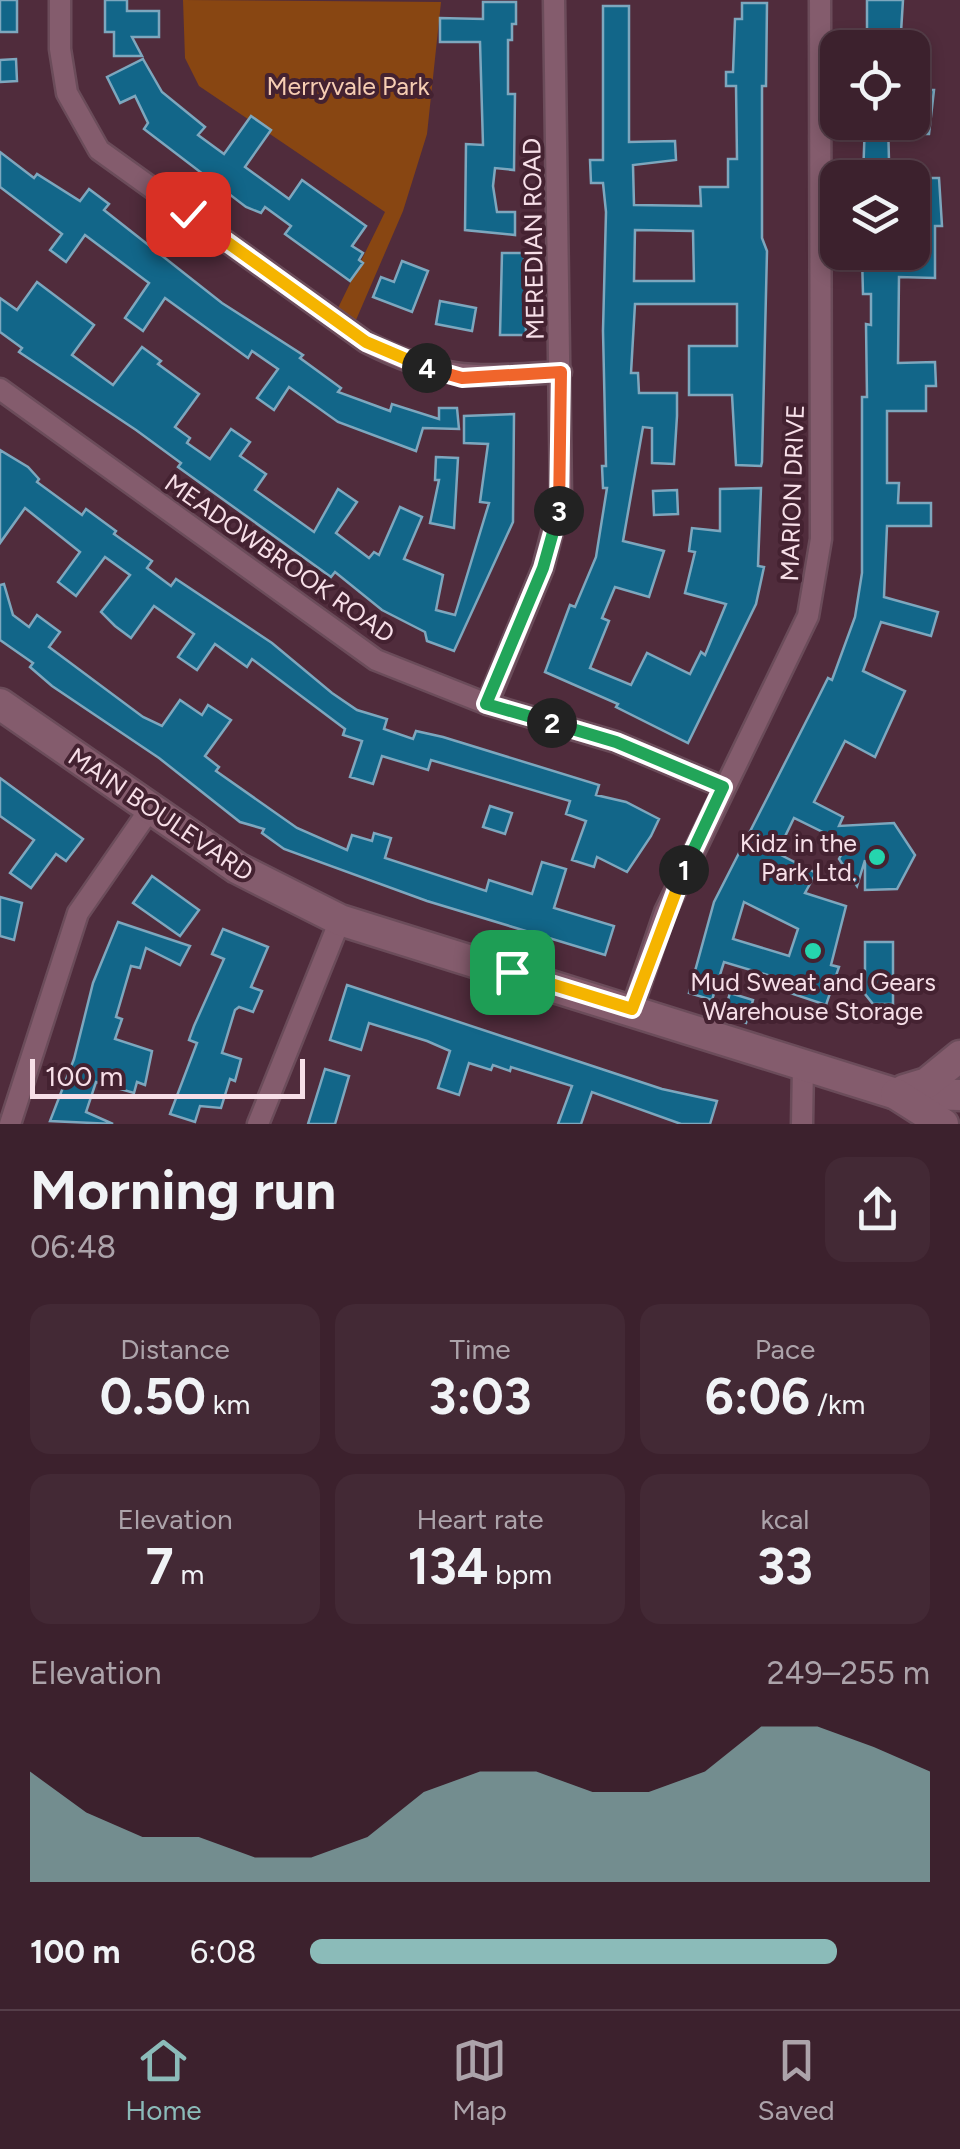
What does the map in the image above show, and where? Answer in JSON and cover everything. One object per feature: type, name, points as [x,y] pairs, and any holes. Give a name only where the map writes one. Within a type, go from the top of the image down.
[{"type":"street","points":[[60,0],[60,49],[67,93],[99,150],[366,342],[406,362],[462,378],[561,372]]},
{"type":"street","name":"MEREDIAN ROAD","points":[[486,704],[556,532],[561,498],[554,0]]},
{"type":"street","name":"MARION DRIVE","points":[[632,1009],[665,912],[790,656],[816,587],[821,539],[820,0]]},
{"type":"street","name":"MEADOWBROOK ROAD","points":[[0,389],[376,660],[486,704],[616,742],[723,787]]},
{"type":"street","name":"MAIN BOULEVARD","points":[[0,704],[237,868],[340,920],[893,1093],[960,1096]]},
{"type":"street","points":[[10,1124],[78,913],[150,809]]},
{"type":"street","points":[[258,1124],[340,920]]},
{"type":"street","points":[[893,1093],[927,1083],[960,1056]]},
{"type":"street","points":[[802,1124],[803,1066]]},
{"type":"street","points":[[893,1093],[943,1124]]},
{"type":"green space","name":"Merryvale Park","points":[[183,0],[441,2],[427,134],[403,211],[356,320],[338,308],[385,212],[199,86],[185,58]]},
{"type":"building","points":[[0,0],[17,0],[17,32],[0,32]]},
{"type":"building","points":[[105,0],[127,0],[127,11],[159,11],[159,37],[132,37],[142,56],[114,56],[114,32],[105,32]]},
{"type":"building","points":[[867,0],[903,0],[901,30],[867,30]]},
{"type":"building","points":[[483,2],[516,2],[516,24],[512,24],[512,40],[508,40],[508,94],[515,94],[514,170],[495,168],[493,186],[497,212],[515,212],[515,235],[465,230],[466,144],[483,145],[480,42],[440,42],[440,18],[483,19]]},
{"type":"building","points":[[742,3],[767,3],[766,86],[762,86],[762,238],[767,251],[762,462],[761,466],[736,465],[732,395],[689,395],[689,346],[737,346],[737,304],[635,304],[631,373],[638,373],[639,393],[677,393],[677,416],[674,464],[652,463],[652,428],[643,427],[623,541],[664,551],[649,597],[615,587],[602,618],[609,621],[590,668],[631,685],[647,653],[690,674],[701,652],[705,655],[726,604],[685,593],[695,552],[689,551],[692,528],[720,531],[720,489],[761,488],[758,566],[764,567],[756,604],[688,743],[616,707],[618,704],[545,672],[570,605],[575,607],[596,557],[607,488],[603,488],[602,466],[606,466],[606,212],[603,183],[591,183],[590,160],[603,160],[603,6],[629,6],[629,142],[675,141],[676,160],[633,165],[634,205],[701,206],[700,187],[728,187],[728,159],[737,159],[736,86],[726,86],[726,72],[733,72],[735,19],[742,19]],"holes":[[[635,230],[693,231],[694,281],[634,281]]]},
{"type":"building","points":[[16,59],[17,81],[0,82],[0,60]]},
{"type":"building","points":[[143,59],[162,92],[205,127],[198,135],[224,154],[251,116],[271,130],[245,167],[289,199],[302,180],[366,226],[352,246],[363,253],[359,260],[363,263],[350,281],[285,234],[291,226],[265,207],[261,213],[246,207],[144,129],[148,123],[135,96],[120,103],[107,77]]},
{"type":"building","points":[[930,90],[934,90],[930,125]]},
{"type":"building","points":[[864,140],[888,140],[889,160],[864,160]]},
{"type":"building","points":[[0,152],[34,178],[37,174],[80,201],[89,189],[109,204],[104,210],[222,303],[303,355],[300,358],[341,388],[338,392],[390,411],[392,404],[439,419],[439,408],[457,408],[459,429],[423,428],[416,451],[338,422],[289,387],[274,410],[257,398],[278,369],[252,351],[248,358],[165,298],[143,331],[125,318],[149,283],[85,235],[66,262],[50,250],[62,234],[0,187]]},
{"type":"building","points":[[930,178],[939,178],[942,226],[935,226],[935,278],[899,277],[898,363],[935,362],[936,386],[926,386],[926,411],[887,411],[887,483],[899,483],[898,503],[931,503],[931,526],[887,526],[884,597],[938,612],[931,636],[881,622],[863,671],[905,691],[875,757],[845,741],[814,802],[843,817],[839,826],[894,823],[915,855],[897,889],[865,890],[865,860],[857,886],[839,859],[847,844],[794,818],[777,853],[816,873],[805,893],[846,906],[831,965],[839,967],[826,1005],[778,989],[781,979],[724,962],[712,1000],[689,993],[714,902],[828,678],[832,680],[855,617],[862,573],[866,324],[871,325],[871,294],[863,294],[862,270],[930,270]],"holes":[[[744,902],[798,929],[789,956],[733,939]]]},
{"type":"building","points":[[502,253],[524,253],[526,335],[500,335]]},
{"type":"building","points":[[402,261],[428,271],[412,312],[373,297],[381,277],[394,282]]},
{"type":"building","points":[[37,282],[94,325],[72,355],[113,385],[142,347],[199,394],[175,427],[190,438],[187,443],[210,459],[231,429],[250,442],[240,456],[266,474],[255,490],[314,532],[338,489],[357,502],[336,533],[369,558],[374,552],[379,555],[400,507],[422,517],[404,559],[443,575],[436,610],[455,615],[489,503],[480,502],[488,444],[464,443],[464,416],[514,414],[513,522],[454,651],[427,641],[425,632],[382,610],[335,572],[331,577],[178,467],[181,463],[136,430],[19,352],[22,348],[0,332],[0,298],[17,310]]},
{"type":"building","points":[[440,301],[476,308],[472,331],[436,324]]},
{"type":"building","points":[[0,450],[28,467],[39,479],[37,482],[82,515],[86,509],[116,531],[114,534],[152,561],[147,568],[171,586],[176,579],[272,643],[357,710],[387,719],[384,729],[413,739],[416,731],[443,737],[599,785],[596,795],[626,802],[659,819],[651,836],[627,872],[597,857],[594,867],[572,860],[586,821],[566,814],[570,801],[431,760],[428,770],[382,756],[373,784],[350,777],[362,741],[343,735],[345,729],[252,659],[247,667],[215,644],[197,670],[178,657],[194,634],[154,606],[131,638],[115,626],[101,612],[130,575],[105,557],[76,596],[58,582],[80,552],[25,508],[0,543]]},
{"type":"building","points":[[436,457],[458,458],[454,528],[430,523],[439,480],[435,480]]},
{"type":"building","points":[[677,490],[678,514],[654,515],[653,491]]},
{"type":"building","points":[[4,584],[13,615],[29,627],[37,615],[60,632],[49,647],[143,717],[162,726],[180,700],[202,715],[208,705],[231,720],[205,756],[219,767],[216,771],[297,828],[347,850],[352,835],[372,841],[374,833],[391,838],[385,858],[486,891],[489,880],[532,894],[542,862],[566,869],[554,908],[614,926],[605,955],[427,901],[284,849],[262,833],[264,829],[240,822],[159,758],[52,686],[30,667],[33,663],[0,640],[0,585]]},
{"type":"building","points":[[0,778],[83,839],[66,861],[56,854],[31,888],[10,873],[34,840],[0,816]]},
{"type":"building","points":[[490,806],[512,813],[505,834],[483,827]]},
{"type":"building","points":[[152,876],[199,910],[180,936],[133,903]]},
{"type":"building","points":[[0,897],[22,903],[14,940],[0,936]]},
{"type":"building","points":[[118,922],[190,946],[180,965],[146,948],[140,968],[131,966],[116,1017],[122,1019],[115,1039],[152,1051],[145,1085],[137,1082],[134,1093],[96,1082],[86,1112],[113,1124],[50,1121],[74,1059],[93,983]]},
{"type":"building","points":[[223,929],[268,947],[251,987],[262,991],[253,1012],[239,1007],[235,1010],[222,1053],[241,1059],[235,1081],[230,1079],[221,1108],[200,1106],[195,1122],[170,1114],[197,1043],[189,1040],[224,959],[212,954]]},
{"type":"building","points":[[865,942],[893,942],[893,1004],[873,1004],[865,994]]},
{"type":"building","points":[[347,985],[662,1089],[717,1101],[710,1124],[681,1124],[592,1092],[581,1124],[558,1124],[572,1086],[511,1067],[510,1071],[493,1065],[491,1070],[469,1063],[459,1095],[438,1088],[450,1051],[369,1023],[361,1050],[330,1040]]},
{"type":"building","points":[[730,993],[753,1000],[746,1023],[723,1016]]},
{"type":"building","points":[[325,1069],[349,1076],[335,1124],[308,1124]]},
{"type":"place","name":"Kidz in the Park Ltd.","points":[[877,857]]},
{"type":"place","name":"Mud Sweat and Gears Warehouse Storage","points":[[813,951]]},
{"type":"route","points":[[188,214],[366,342],[406,362],[462,378],[561,372],[561,498],[556,532],[486,704],[616,742],[723,787],[665,912],[632,1009],[512,972]]}]
